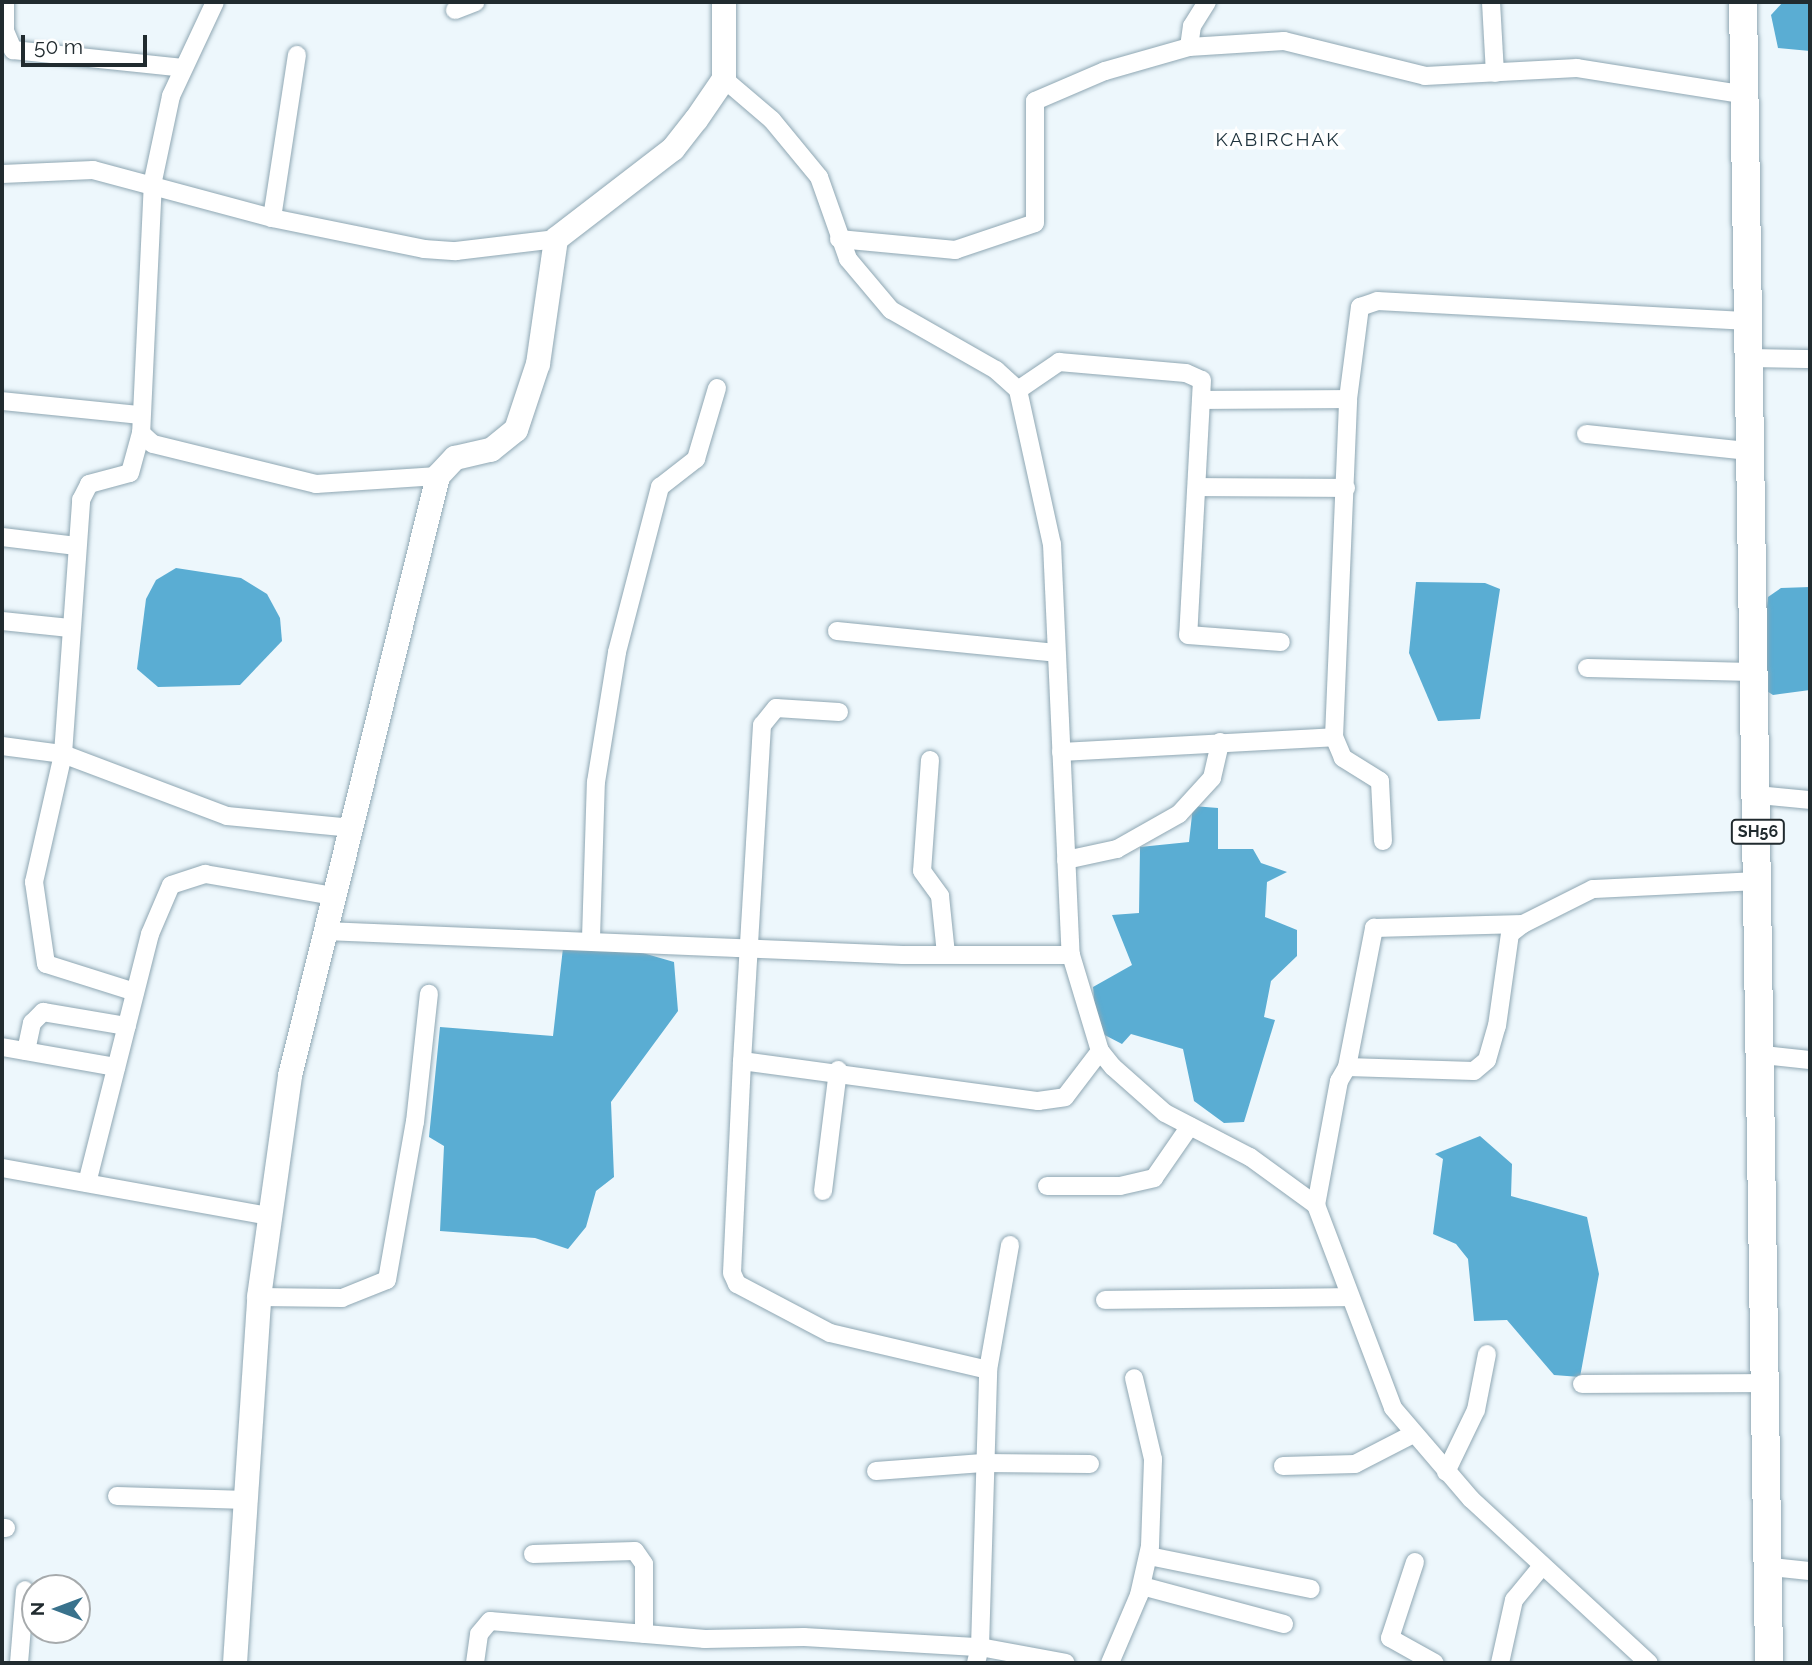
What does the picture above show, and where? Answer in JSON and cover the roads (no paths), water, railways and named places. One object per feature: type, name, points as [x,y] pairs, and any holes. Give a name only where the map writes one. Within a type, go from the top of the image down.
[{"type":"main road","points":[[235,1663],[259,1297],[290,1076],[438,477],[455,457],[506,443],[525,413],[556,239],[673,149],[724,79],[724,2]]},
{"type":"main road","name":"SH56","points":[[1743,2],[1744,321],[1763,1055],[1771,1567],[1769,1663]]},
{"type":"street","points":[[5,2],[5,31],[13,50],[183,68]]},
{"type":"street","points":[[135,992],[52,969],[43,957],[36,867],[63,754],[76,546],[83,490],[130,473],[140,424],[153,181],[183,68],[215,2]]},
{"type":"street","points":[[455,10],[476,2]]},
{"type":"street","points":[[1189,47],[1192,26],[1207,2]]},
{"type":"street","points":[[1491,2],[1495,73]]},
{"type":"street","points":[[839,239],[955,250],[1035,223],[1035,101],[1116,67],[1189,47],[1284,41],[1425,76],[1577,68],[1742,94]]},
{"type":"street","points":[[272,218],[297,55]]},
{"type":"street","points":[[724,79],[772,120],[819,177],[848,259],[891,310],[996,370],[1018,390],[1052,544],[1071,955],[1100,1051],[1166,1113],[1250,1157],[1315,1205]]},
{"type":"street","points":[[2,174],[93,170],[153,181],[272,218],[456,251],[556,239]]},
{"type":"street","points":[[1383,841],[1380,781],[1343,758],[1334,737],[1348,399],[1356,323],[1365,303],[1744,321]]},
{"type":"street","points":[[1745,358],[1810,359]]},
{"type":"street","points":[[1018,390],[1059,362],[1195,375],[1204,400],[1188,635],[1281,642]]},
{"type":"street","points":[[591,938],[596,782],[617,652],[660,487],[696,458],[717,388]]},
{"type":"street","points":[[1204,400],[1348,399]]},
{"type":"street","points":[[2,401],[140,424],[153,444],[316,484],[438,477]]},
{"type":"street","points":[[1586,434],[1747,451]]},
{"type":"street","points":[[1198,487],[1346,488]]},
{"type":"street","points":[[2,537],[76,546]]},
{"type":"street","points":[[2,621],[71,628]]},
{"type":"street","points":[[837,631],[1056,653]]},
{"type":"street","points":[[1587,668],[1753,672]]},
{"type":"street","points":[[839,712],[776,708],[762,725],[747,946],[732,1273],[737,1284],[830,1333],[988,1370]]},
{"type":"street","points":[[1061,752],[1334,737]]},
{"type":"street","points":[[1066,860],[1117,849],[1179,814],[1212,778],[1220,742]]},
{"type":"street","points":[[2,746],[63,754],[227,816],[352,828]]},
{"type":"street","points":[[930,760],[922,871],[940,896],[946,954]]},
{"type":"street","points":[[1758,795],[1810,800]]},
{"type":"street","points":[[87,1183],[135,992],[162,900],[181,876],[205,874],[334,896]]},
{"type":"street","points":[[1348,1067],[1474,1071],[1487,1060],[1497,1026],[1508,941],[1523,924],[1593,889],[1759,881]]},
{"type":"street","points":[[1523,924],[1374,928],[1348,1067],[1339,1081],[1315,1205],[1380,1380],[1413,1434],[1446,1472],[1542,1566],[1649,1663]]},
{"type":"street","points":[[325,931],[591,938],[946,954],[1071,955]]},
{"type":"street","points":[[259,1297],[342,1298],[387,1280],[415,1122],[429,995]]},
{"type":"street","points":[[26,1051],[32,1023],[43,1012],[127,1026]]},
{"type":"street","points":[[2,1047],[116,1067]]},
{"type":"street","points":[[743,1061],[838,1070],[1056,1100],[1100,1051]]},
{"type":"street","points":[[1763,1055],[1810,1060]]},
{"type":"street","points":[[823,1191],[838,1070]]},
{"type":"street","points":[[1047,1186],[1120,1186],[1154,1178],[1189,1126]]},
{"type":"street","points":[[2,1168],[270,1216]]},
{"type":"street","points":[[978,1655],[988,1370],[1010,1244]]},
{"type":"street","points":[[1105,1300],[1349,1297]]},
{"type":"street","points":[[1446,1472],[1476,1410],[1487,1354]]},
{"type":"street","points":[[1110,1663],[1142,1586],[1149,1556],[1153,1459],[1134,1378]]},
{"type":"street","points":[[1582,1384],[1768,1383]]},
{"type":"street","points":[[1283,1466],[1355,1464],[1413,1434]]},
{"type":"street","points":[[876,1471],[983,1463],[1090,1464]]},
{"type":"street","points":[[117,1496],[247,1500]]},
{"type":"street","points":[[533,1554],[635,1551],[644,1564],[644,1634]]},
{"type":"street","points":[[1149,1556],[1311,1589]]},
{"type":"street","points":[[1415,1562],[1390,1638],[1434,1663]]},
{"type":"street","points":[[1500,1663],[1514,1600],[1542,1566]]},
{"type":"street","points":[[1771,1567],[1810,1571]]},
{"type":"street","points":[[1142,1586],[1284,1624]]},
{"type":"street","points":[[475,1663],[479,1634],[490,1621],[1066,1663]]},
{"type":"street","points":[[19,1663],[21,1639]]},
{"type":"water","points":[[1783,2],[1810,2],[1810,51],[1778,48],[1771,15]]},
{"type":"water","points":[[176,568],[241,578],[267,594],[280,618],[282,641],[240,685],[158,687],[137,669],[146,599],[156,580]]},
{"type":"water","points":[[1416,582],[1485,583],[1500,589],[1480,719],[1438,721],[1409,653]]},
{"type":"water","points":[[1810,587],[1810,690],[1773,695],[1759,686],[1768,597],[1781,588]]},
{"type":"water","points":[[1193,806],[1218,808],[1218,849],[1253,849],[1261,863],[1287,872],[1267,882],[1265,917],[1297,930],[1297,956],[1271,981],[1264,1017],[1275,1020],[1244,1122],[1224,1123],[1194,1101],[1183,1049],[1131,1034],[1122,1044],[1097,1031],[1093,987],[1132,965],[1112,915],[1139,913],[1140,847],[1189,842]]},
{"type":"water","points":[[563,948],[643,953],[674,962],[678,1011],[611,1102],[614,1177],[596,1191],[586,1227],[568,1249],[535,1238],[440,1231],[444,1146],[429,1137],[440,1027],[553,1036]]},
{"type":"water","points":[[1480,1136],[1512,1164],[1511,1196],[1587,1217],[1599,1274],[1580,1377],[1554,1375],[1507,1320],[1474,1321],[1468,1259],[1456,1244],[1433,1234],[1443,1159],[1435,1154]]},
{"type":"district","name":"KABIRCHAK","points":[[1278,140]]}]
